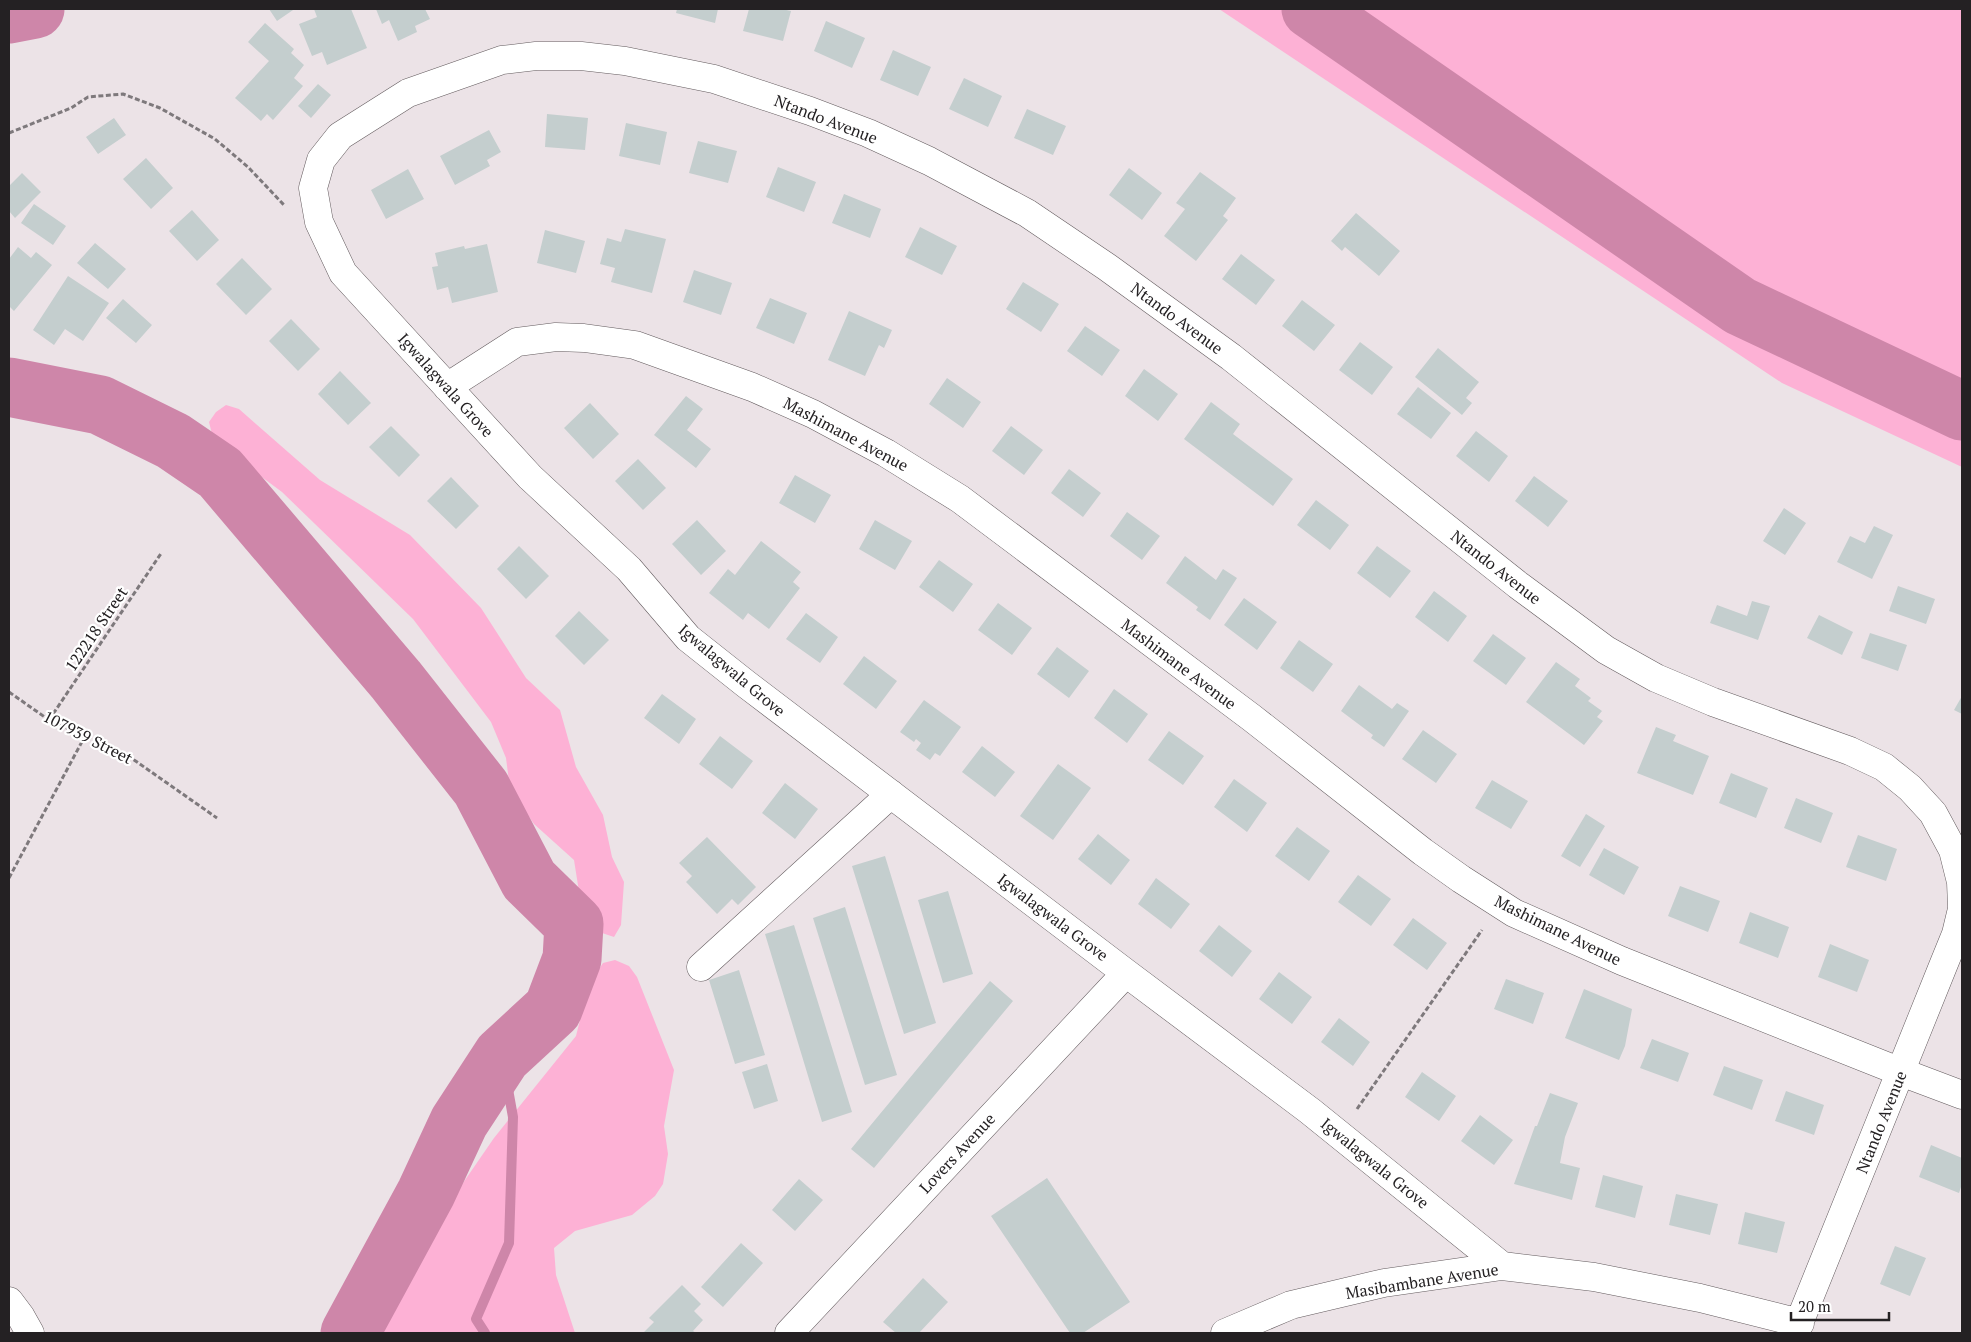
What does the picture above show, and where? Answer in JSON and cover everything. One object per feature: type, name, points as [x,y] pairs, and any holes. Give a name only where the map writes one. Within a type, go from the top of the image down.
[{"type":"street","name":"Ntando Avenue","points":[[319,222],[313,188],[320,160],[340,136],[408,93],[502,60],[536,56],[581,56],[625,61],[714,79],[810,110],[868,133],[930,161],[1027,213],[1107,267],[1231,358],[1518,586],[1606,650],[1656,678],[1713,702],[1850,751],[1884,767],[1910,788],[1933,813],[1953,850],[1961,882],[1962,908],[1956,934],[1798,1328]]},
{"type":"street","name":"Igwalagwala Grove","points":[[319,222],[343,273],[530,477],[629,569],[688,638],[1126,973],[1310,1111],[1502,1266]]},
{"type":"street","name":"Mashimane Avenue","points":[[447,387],[518,342],[556,337],[584,338],[635,345],[752,387],[812,414],[886,453],[960,499],[1252,718],[1423,852],[1500,904],[1541,926],[1622,962],[1962,1095]]},
{"type":"street","points":[[701,967],[891,794]]},
{"type":"street","name":"Lovers Avenue","points":[[788,1333],[1126,973]]},
{"type":"street","name":"Masibambane Avenue","points":[[1225,1333],[1291,1305],[1384,1283],[1502,1266],[1594,1277],[1700,1298],[1798,1328]]},
{"type":"street","points":[[9,1301],[30,1333]]},
{"type":"path","points":[[9,133],[71,108],[88,97],[123,94],[160,108],[215,139],[248,167],[293,214],[319,222]]},
{"type":"path","name":"122218 Street","points":[[50,720],[162,552]]},
{"type":"path","name":"107939 Street","points":[[9,692],[50,720],[127,755],[217,818]]},
{"type":"path","points":[[9,878],[85,736]]},
{"type":"path","points":[[1339,1135],[1500,904]]},
{"type":"shaded area","points":[[1219,9],[1962,9],[1962,467],[1782,383]]},
{"type":"shaded area","points":[[226,405],[239,409],[320,480],[410,535],[481,608],[526,678],[560,710],[576,767],[603,815],[612,857],[624,882],[621,925],[614,937],[602,933],[580,898],[574,860],[534,824],[510,789],[506,758],[491,722],[413,619],[282,492],[240,461],[212,434],[209,422],[216,412]]},
{"type":"shaded area","points":[[615,960],[629,966],[637,977],[674,1070],[664,1126],[668,1154],[663,1184],[655,1196],[632,1215],[575,1231],[554,1248],[556,1275],[575,1333],[379,1333],[423,1241],[494,1138],[576,1036],[589,984],[603,963]]},
{"type":"building","points":[[269,9],[292,9],[293,10],[277,21]]},
{"type":"building","points":[[314,9],[351,9],[367,48],[327,65],[322,52],[312,56],[299,24],[317,17]]},
{"type":"building","points":[[376,9],[425,9],[430,19],[415,26],[417,32],[398,41],[389,20],[382,24]]},
{"type":"building","points":[[677,9],[718,9],[715,23],[676,13]]},
{"type":"building","points":[[749,9],[782,9],[791,11],[783,41],[743,31]]},
{"type":"building","points":[[826,21],[865,38],[852,68],[814,51]]},
{"type":"building","points":[[265,23],[294,49],[291,53],[304,65],[294,78],[303,86],[273,120],[267,114],[261,121],[235,98],[269,61],[248,42]]},
{"type":"building","points":[[893,50],[931,67],[918,96],[880,80]]},
{"type":"building","points":[[964,78],[1002,96],[988,127],[949,109]]},
{"type":"building","points":[[318,84],[331,95],[311,118],[298,106]]},
{"type":"building","points":[[1027,109],[1066,126],[1053,155],[1014,138]]},
{"type":"building","points":[[547,114],[588,118],[585,150],[545,147]]},
{"type":"building","points":[[114,118],[126,135],[98,154],[86,137]]},
{"type":"building","points":[[626,123],[667,132],[660,165],[619,156]]},
{"type":"building","points":[[489,130],[501,152],[487,160],[490,166],[455,185],[440,156]]},
{"type":"building","points":[[698,141],[737,151],[728,183],[689,173]]},
{"type":"building","points":[[146,158],[173,188],[151,209],[123,179]]},
{"type":"building","points":[[778,167],[816,182],[804,212],[766,197]]},
{"type":"building","points":[[1129,168],[1162,193],[1142,220],[1109,195]]},
{"type":"building","points":[[408,169],[424,199],[386,219],[371,190]]},
{"type":"building","points":[[1200,172],[1236,198],[1223,216],[1228,220],[1196,261],[1164,236],[1185,209],[1176,203]]},
{"type":"building","points":[[22,173],[41,192],[15,218],[9,211],[9,186]]},
{"type":"building","points":[[844,194],[881,209],[870,238],[832,223]]},
{"type":"building","points":[[34,204],[66,226],[53,245],[21,223]]},
{"type":"building","points":[[192,210],[219,240],[197,261],[169,231]]},
{"type":"building","points":[[1356,213],[1400,251],[1379,276],[1345,247],[1342,251],[1331,241]]},
{"type":"building","points":[[920,227],[957,246],[942,275],[905,257]]},
{"type":"building","points":[[625,229],[666,239],[652,293],[611,282],[615,268],[600,264],[607,238],[621,242]]},
{"type":"building","points":[[545,230],[585,241],[576,273],[537,263]]},
{"type":"building","points":[[95,243],[126,269],[108,289],[77,263]]},
{"type":"building","points":[[487,244],[498,292],[452,303],[448,287],[437,290],[432,267],[438,266],[435,253],[464,246],[465,249]]},
{"type":"building","points":[[18,247],[31,258],[36,252],[52,265],[14,311],[9,306],[9,259]]},
{"type":"building","points":[[1241,254],[1275,280],[1256,305],[1222,279]]},
{"type":"building","points":[[242,258],[272,289],[246,315],[216,284]]},
{"type":"building","points":[[694,270],[732,283],[721,315],[683,302]]},
{"type":"building","points":[[68,276],[109,303],[83,341],[65,329],[54,345],[33,330]]},
{"type":"building","points":[[1023,282],[1059,304],[1041,332],[1006,309]]},
{"type":"building","points":[[770,298],[807,313],[794,344],[756,328]]},
{"type":"building","points":[[123,299],[152,325],[136,343],[106,318]]},
{"type":"building","points":[[1302,300],[1335,325],[1314,351],[1282,326]]},
{"type":"building","points":[[849,311],[892,330],[884,348],[879,345],[865,376],[828,360]]},
{"type":"building","points":[[291,319],[320,349],[298,371],[269,341]]},
{"type":"building","points":[[1085,326],[1120,350],[1102,376],[1067,351]]},
{"type":"building","points":[[1360,342],[1393,367],[1372,395],[1339,370]]},
{"type":"building","points":[[1438,348],[1479,382],[1466,398],[1472,403],[1462,415],[1415,377]]},
{"type":"building","points":[[1144,369],[1178,394],[1158,421],[1125,396]]},
{"type":"building","points":[[340,371],[371,403],[348,425],[318,394]]},
{"type":"building","points":[[947,378],[981,402],[963,428],[929,404]]},
{"type":"building","points":[[1418,387],[1451,413],[1431,439],[1397,414]]},
{"type":"building","points":[[686,396],[703,409],[687,430],[711,449],[696,468],[654,435]]},
{"type":"building","points":[[1211,402],[1240,424],[1233,434],[1293,479],[1273,506],[1184,439]]},
{"type":"building","points":[[590,403],[619,434],[593,459],[564,428]]},
{"type":"building","points":[[391,426],[420,455],[399,477],[369,447]]},
{"type":"building","points":[[1011,426],[1043,450],[1024,475],[992,451]]},
{"type":"building","points":[[1476,431],[1508,456],[1489,482],[1456,456]]},
{"type":"building","points":[[638,459],[666,488],[643,510],[615,481]]},
{"type":"building","points":[[1069,469],[1101,493],[1083,517],[1051,493]]},
{"type":"building","points":[[795,475],[831,495],[815,523],[779,503]]},
{"type":"building","points":[[1534,476],[1568,501],[1548,527],[1515,501]]},
{"type":"building","points":[[451,477],[479,506],[456,529],[427,501]]},
{"type":"building","points":[[1316,500],[1349,525],[1330,550],[1297,525]]},
{"type":"building","points":[[1784,508],[1806,523],[1785,555],[1763,541]]},
{"type":"building","points":[[1127,512],[1160,536],[1142,560],[1110,536]]},
{"type":"building","points":[[697,520],[726,551],[701,575],[672,544]]},
{"type":"building","points":[[875,520],[912,541],[895,570],[859,549]]},
{"type":"building","points":[[1874,526],[1893,535],[1872,579],[1837,562],[1850,536],[1865,543]]},
{"type":"building","points":[[761,541],[801,572],[793,582],[800,588],[769,629],[748,613],[743,620],[709,593],[728,569],[735,575]]},
{"type":"building","points":[[519,546],[549,576],[526,599],[497,569]]},
{"type":"building","points":[[1377,546],[1411,571],[1390,598],[1357,573]]},
{"type":"building","points":[[1185,556],[1216,580],[1223,569],[1237,578],[1210,620],[1196,610],[1198,607],[1166,583]]},
{"type":"building","points":[[939,560],[973,584],[953,612],[919,587]]},
{"type":"building","points":[[1898,586],[1935,599],[1926,624],[1889,611]]},
{"type":"building","points":[[1434,591],[1467,616],[1448,642],[1415,617]]},
{"type":"building","points":[[1244,598],[1277,622],[1257,650],[1224,625]]},
{"type":"building","points":[[1752,601],[1770,606],[1758,640],[1710,623],[1717,605],[1747,616]]},
{"type":"building","points":[[998,603],[1032,628],[1012,655],[978,630]]},
{"type":"building","points":[[579,611],[609,640],[584,665],[555,636]]},
{"type":"building","points":[[806,613],[838,637],[820,663],[786,639]]},
{"type":"building","points":[[1819,615],[1853,632],[1842,655],[1807,638]]},
{"type":"building","points":[[1870,633],[1907,645],[1898,671],[1861,658]]},
{"type":"building","points":[[1493,634],[1526,658],[1506,685],[1473,661]]},
{"type":"building","points":[[1299,640],[1333,664],[1313,692],[1280,668]]},
{"type":"building","points":[[1057,647],[1089,671],[1069,698],[1037,674]]},
{"type":"building","points":[[864,656],[897,681],[876,709],[843,684]]},
{"type":"building","points":[[1556,662],[1580,679],[1575,686],[1591,698],[1588,701],[1602,711],[1597,717],[1603,721],[1584,745],[1526,702]]},
{"type":"building","points":[[1359,685],[1392,709],[1397,703],[1409,711],[1384,747],[1371,738],[1373,735],[1341,711]]},
{"type":"building","points":[[1114,689],[1148,714],[1127,743],[1094,718]]},
{"type":"building","points":[[662,694],[696,719],[679,744],[644,718]]},
{"type":"building","points":[[1962,696],[1962,714],[1954,710]]},
{"type":"building","points":[[924,700],[961,727],[940,756],[935,753],[930,760],[916,750],[921,743],[916,739],[914,742],[900,732]]},
{"type":"building","points":[[1656,727],[1676,735],[1673,741],[1709,756],[1693,795],[1637,773]]},
{"type":"building","points":[[1423,730],[1457,754],[1436,783],[1402,759]]},
{"type":"building","points":[[1169,731],[1204,756],[1183,785],[1148,760]]},
{"type":"building","points":[[720,736],[753,761],[732,789],[699,764]]},
{"type":"building","points":[[982,746],[1015,772],[995,797],[962,772]]},
{"type":"building","points":[[1058,764],[1091,788],[1053,840],[1020,816]]},
{"type":"building","points":[[1731,773],[1768,788],[1756,818],[1719,803]]},
{"type":"building","points":[[1234,779],[1267,803],[1247,832],[1214,807]]},
{"type":"building","points":[[1492,780],[1528,801],[1511,829],[1475,808]]},
{"type":"building","points":[[785,783],[818,809],[795,839],[762,813]]},
{"type":"building","points":[[1796,798],[1833,813],[1821,843],[1784,828]]},
{"type":"building","points":[[1586,814],[1605,826],[1580,867],[1561,856]]},
{"type":"building","points":[[1297,827],[1330,851],[1309,881],[1275,856]]},
{"type":"building","points":[[1098,834],[1130,860],[1111,885],[1078,859]]},
{"type":"building","points":[[1858,835],[1897,849],[1886,881],[1846,867]]},
{"type":"building","points":[[707,837],[756,887],[738,905],[732,899],[717,914],[686,882],[692,876],[679,863]]},
{"type":"building","points":[[1604,848],[1639,867],[1624,895],[1589,875]]},
{"type":"building","points":[[885,856],[936,1023],[904,1034],[852,866]]},
{"type":"building","points":[[1358,875],[1391,899],[1371,926],[1338,902]]},
{"type":"building","points":[[1156,878],[1190,904],[1171,929],[1138,904]]},
{"type":"building","points":[[1680,886],[1720,901],[1708,932],[1668,916]]},
{"type":"building","points":[[948,891],[973,974],[943,983],[918,900]]},
{"type":"building","points":[[845,907],[897,1075],[865,1085],[813,918]]},
{"type":"building","points":[[1750,912],[1789,927],[1778,958],[1739,943]]},
{"type":"building","points":[[1413,918],[1447,943],[1427,970],[1393,945]]},
{"type":"building","points":[[794,925],[852,1112],[822,1122],[765,934]]},
{"type":"building","points":[[1219,925],[1252,951],[1232,977],[1199,951]]},
{"type":"building","points":[[1830,944],[1869,960],[1857,992],[1818,977]]},
{"type":"building","points":[[739,970],[765,1055],[735,1064],[709,980]]},
{"type":"building","points":[[1279,972],[1312,997],[1292,1024],[1259,999]]},
{"type":"building","points":[[1506,979],[1544,993],[1533,1024],[1494,1009]]},
{"type":"building","points":[[990,981],[1013,1001],[874,1168],[851,1149]]},
{"type":"building","points":[[1584,989],[1632,1009],[1625,1046],[1619,1060],[1565,1038]]},
{"type":"building","points":[[1339,1018],[1370,1042],[1353,1066],[1321,1042]]},
{"type":"building","points":[[1652,1039],[1689,1053],[1678,1082],[1640,1068]]},
{"type":"building","points":[[767,1064],[778,1101],[754,1109],[742,1072]]},
{"type":"building","points":[[1724,1066],[1763,1080],[1752,1110],[1713,1095]]},
{"type":"building","points":[[1422,1072],[1456,1096],[1439,1121],[1405,1097]]},
{"type":"building","points":[[1786,1091],[1824,1105],[1814,1135],[1775,1121]]},
{"type":"building","points":[[1550,1093],[1578,1103],[1565,1137],[1560,1163],[1580,1168],[1572,1200],[1514,1184],[1535,1126],[1537,1126]]},
{"type":"building","points":[[1480,1115],[1513,1140],[1494,1165],[1461,1141]]},
{"type":"building","points":[[1931,1145],[1962,1158],[1962,1184],[1959,1193],[1919,1177]]},
{"type":"building","points":[[1603,1175],[1643,1186],[1635,1218],[1595,1207]]},
{"type":"building","points":[[1047,1178],[1130,1302],[1083,1333],[1070,1333],[991,1216]]},
{"type":"building","points":[[799,1179],[823,1200],[795,1231],[772,1210]]},
{"type":"building","points":[[1676,1194],[1718,1204],[1710,1235],[1669,1225]]},
{"type":"building","points":[[1745,1212],[1785,1222],[1777,1253],[1738,1244]]},
{"type":"building","points":[[741,1243],[763,1263],[723,1307],[701,1287]]},
{"type":"building","points":[[1895,1246],[1926,1258],[1910,1296],[1880,1284]]},
{"type":"building","points":[[923,1278],[948,1302],[919,1333],[896,1333],[883,1322]]},
{"type":"building","points":[[682,1285],[701,1304],[694,1311],[703,1320],[693,1331],[696,1333],[643,1333],[654,1322],[649,1318]]},
{"type":"waterway","points":[[9,14],[35,9]]},
{"type":"waterway","points":[[1311,9],[1740,306],[1962,411]]},
{"type":"waterway","points":[[9,387],[100,405],[173,441],[220,473],[396,680],[481,788],[529,880],[574,924],[572,959],[553,1009],[502,1056],[459,1122],[426,1193],[350,1333]]},
{"type":"waterway","points":[[485,1333],[476,1319],[509,1243],[513,1117],[502,1056]]}]
